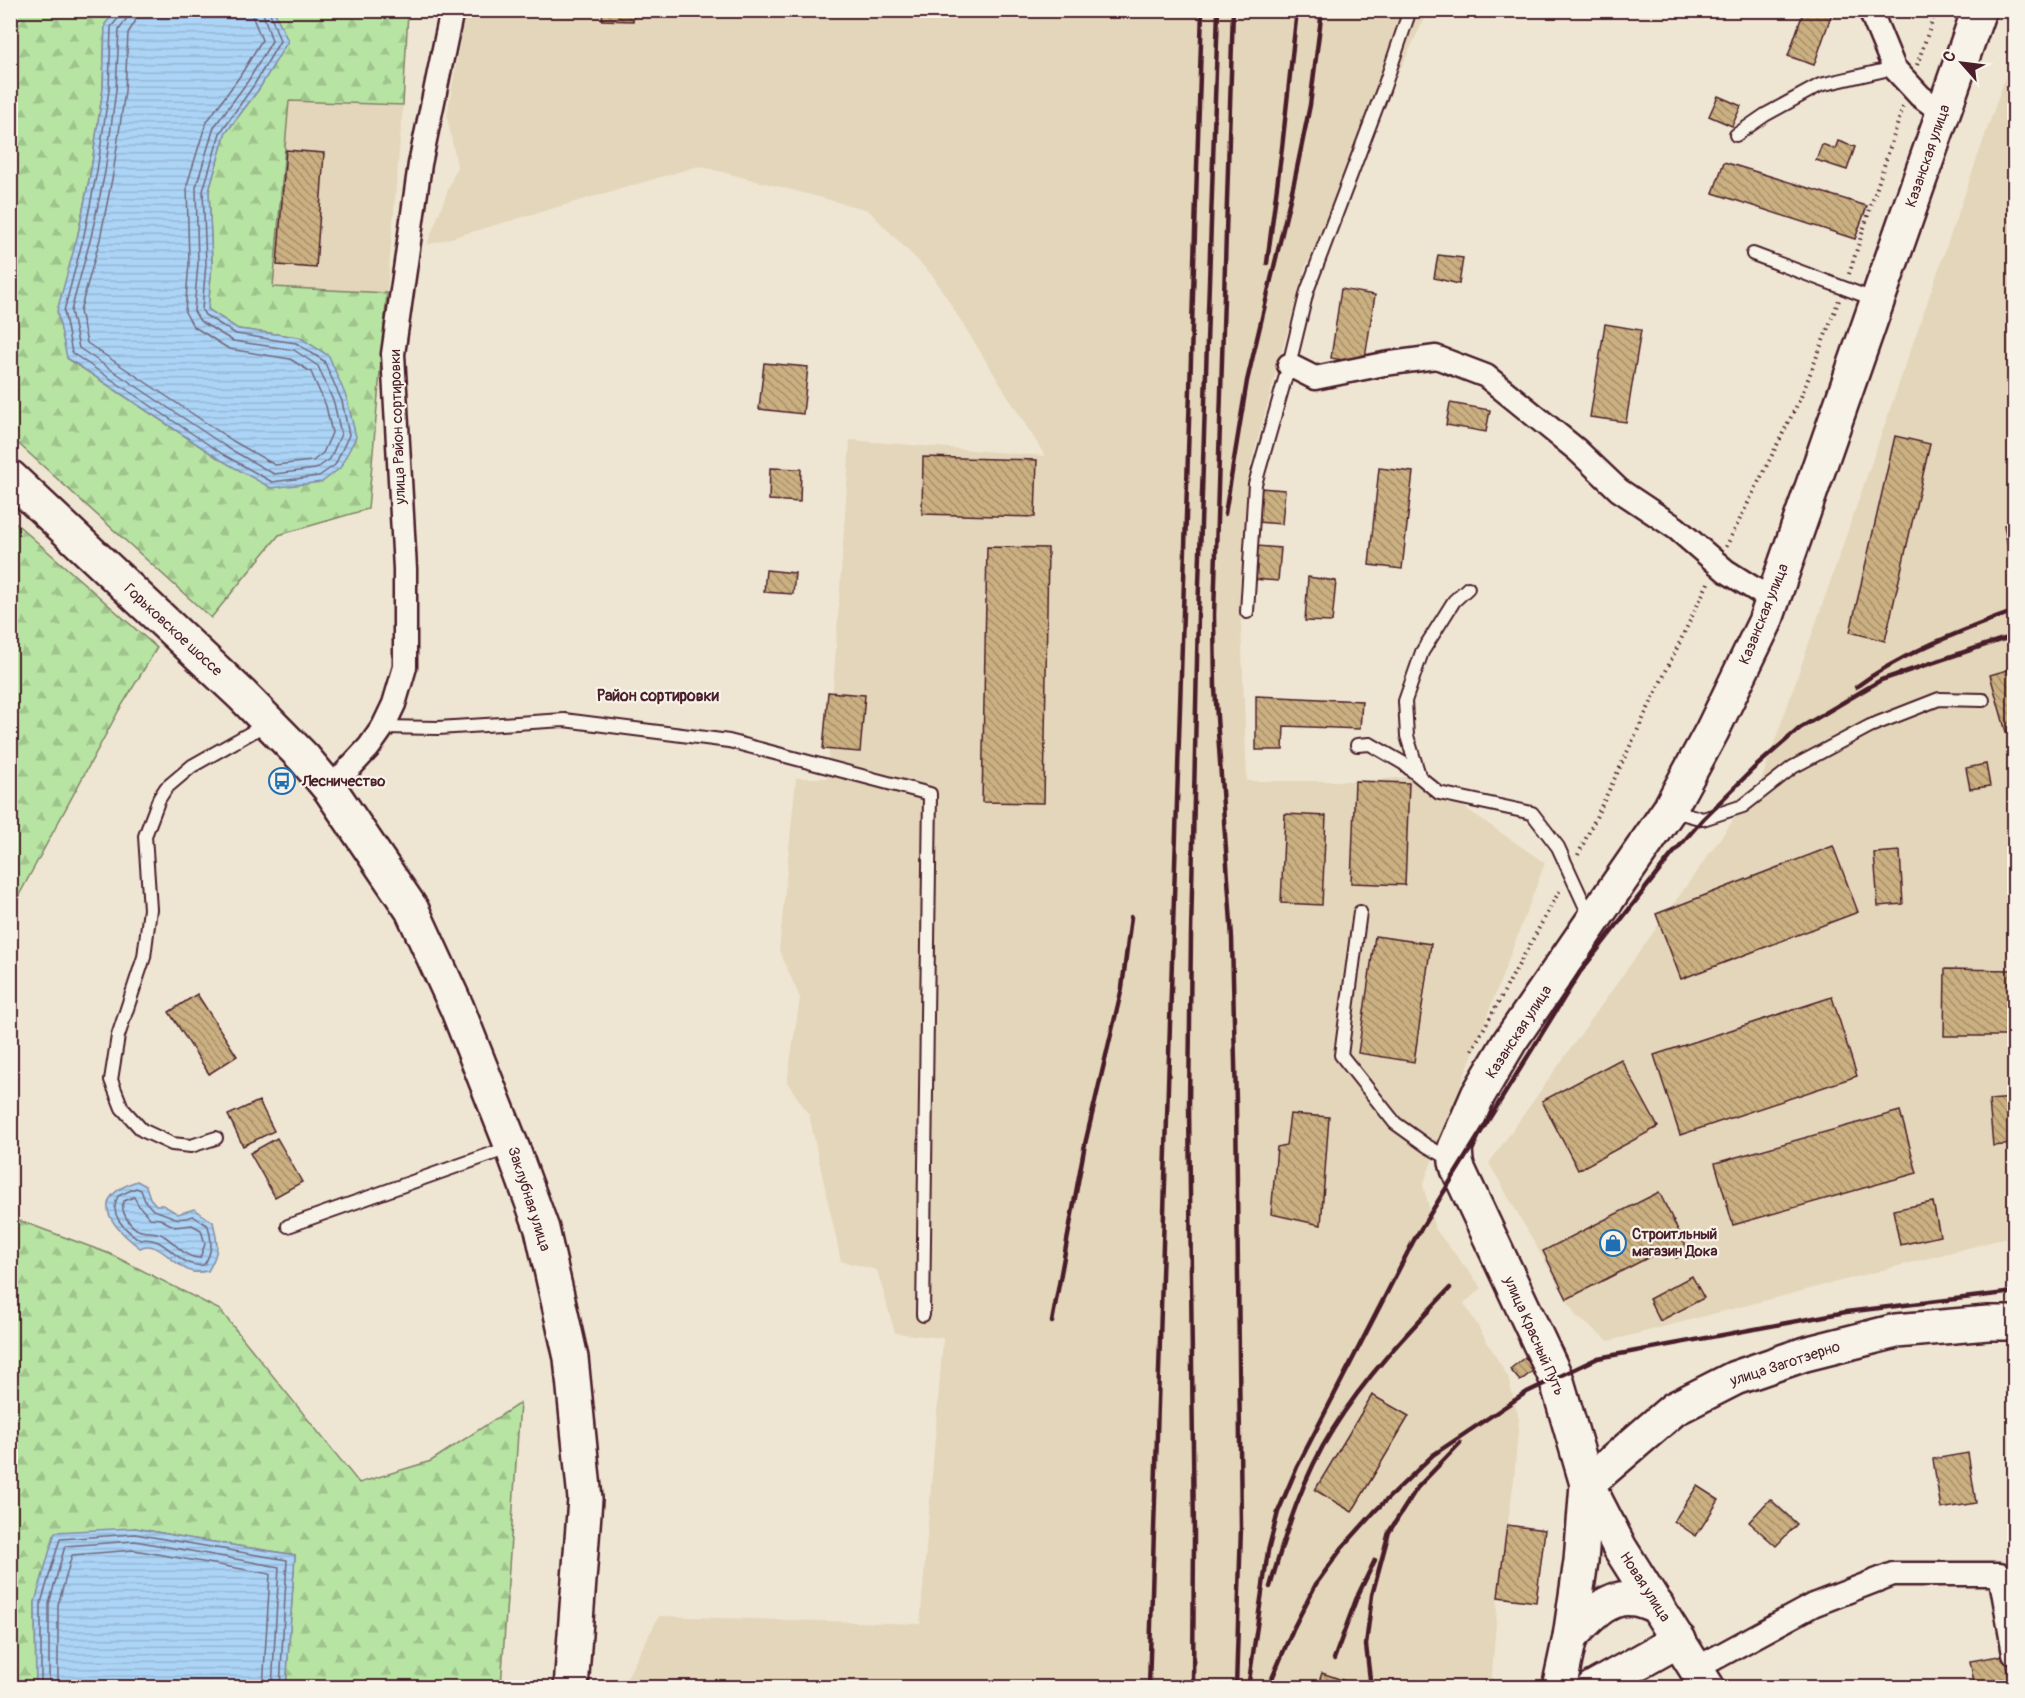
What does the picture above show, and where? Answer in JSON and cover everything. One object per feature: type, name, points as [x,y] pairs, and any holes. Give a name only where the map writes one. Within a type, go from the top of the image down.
[{"type":"main road","name":"Казанская улица","points":[[1457,1165],[1455,1148],[1478,1095],[1510,1041],[1669,810],[1712,731],[1765,622],[1979,10]]},
{"type":"main road","name":"Горьковское шоссе","points":[[10,477],[270,722],[330,789]]},
{"type":"main road","name":"Заклубная улица","points":[[330,789],[411,910],[457,1008],[542,1229],[571,1358],[585,1499],[571,1688]]},
{"type":"main road","name":"улица Красный Путь","points":[[1457,1165],[1556,1377],[1587,1484],[1581,1561],[1570,1636],[1559,1688]]},
{"type":"main road","name":"улица Заготзерно","points":[[1587,1484],[1674,1409],[1735,1378],[1805,1354],[1896,1331],[2014,1323]]},
{"type":"main road","name":"Новая улица","points":[[1587,1484],[1620,1548],[1702,1678]]},
{"type":"main road","points":[[1570,1636],[1593,1613],[1614,1600],[1632,1598],[1657,1606]]},
{"type":"main road","points":[[1593,1688],[1679,1640]]},
{"type":"street","name":"улица Район сортировки","points":[[330,789],[369,747],[383,727],[394,704],[405,667],[405,569],[393,354],[420,164],[452,10]]},
{"type":"street","points":[[1870,10],[1894,68],[1920,96],[1943,113]]},
{"type":"street","points":[[1289,364],[1315,378],[1384,364],[1436,357],[1486,376],[1576,450],[1619,490],[1676,528],[1718,564],[1772,600]]},
{"type":"street","points":[[1702,1678],[1813,1605],[1893,1574],[2000,1574],[2014,1653]]},
{"type":"lane","points":[[1247,612],[1255,484],[1307,291],[1383,90],[1410,10]]},
{"type":"lane","points":[[1736,135],[1765,115],[1820,85],[1894,68]]},
{"type":"lane","points":[[1753,254],[1877,300]]},
{"type":"lane","points":[[1419,777],[1407,736],[1405,701],[1422,652],[1454,601],[1468,588]]},
{"type":"lane","points":[[1669,810],[1703,819],[1743,806],[1792,767],[1870,726],[1938,699],[1983,700]]},
{"type":"lane","points":[[383,727],[438,728],[564,720],[729,741],[930,794],[922,1315]]},
{"type":"lane","points":[[216,1138],[191,1146],[172,1144],[142,1130],[122,1108],[111,1080],[118,1036],[144,957],[150,909],[145,836],[159,799],[166,788],[192,766],[270,722]]},
{"type":"lane","points":[[1356,745],[1371,744],[1403,762],[1439,793],[1532,813],[1558,847],[1593,923]]},
{"type":"lane","points":[[1360,912],[1341,1055],[1395,1123],[1457,1165]]},
{"type":"lane","points":[[288,1226],[512,1147]]},
{"type":"path","points":[[1470,1054],[1570,873],[1801,397],[1844,288],[1936,10]]},
{"type":"shaded area","points":[[465,11],[1428,11],[1305,268],[1248,475],[1240,596],[1247,781],[1359,781],[1419,776],[1545,863],[1423,1185],[1435,1229],[1482,1288],[1464,1303],[1508,1377],[1519,1419],[1514,1479],[1498,1597],[1491,1687],[622,1687],[659,1616],[920,1624],[943,1338],[895,1333],[877,1270],[841,1261],[809,1115],[787,1082],[800,998],[779,950],[796,778],[827,778],[850,440],[1045,456],[933,276],[868,210],[699,166],[427,245],[457,166],[447,116]]},
{"type":"shaded area","points":[[2014,52],[2014,1236],[1609,1341],[1576,1316],[1489,1163],[1761,781]]},
{"type":"shaded area","points":[[289,101],[403,105],[387,293],[273,287]]},
{"type":"green space","points":[[11,11],[116,11],[105,25],[103,89],[91,170],[78,234],[67,358],[221,460],[299,337],[238,329],[208,309],[212,264],[209,191],[225,134],[259,89],[287,41],[274,11],[408,11],[403,105],[289,101],[273,287],[387,293],[368,509],[279,535],[211,618],[11,437]]},
{"type":"green space","points":[[11,519],[157,648],[119,710],[11,910]]},
{"type":"green space","points":[[10,1217],[110,1254],[220,1310],[359,1483],[431,1461],[520,1403],[501,1687],[286,1687],[295,1555],[135,1528],[35,1602],[36,1687],[11,1687]]},
{"type":"water","points":[[116,11],[274,11],[288,41],[259,89],[225,134],[209,191],[212,264],[208,309],[238,329],[299,337],[329,356],[347,399],[356,437],[340,468],[322,482],[271,488],[221,460],[67,358],[57,311],[78,234],[91,170],[103,89],[105,24]]},
{"type":"water","points":[[137,1181],[146,1186],[150,1198],[156,1205],[163,1205],[178,1214],[194,1209],[213,1222],[217,1247],[215,1258],[208,1271],[193,1272],[160,1250],[147,1246],[140,1248],[120,1230],[108,1212],[108,1204],[112,1195]]},
{"type":"water","points":[[135,1528],[295,1555],[286,1687],[36,1687],[35,1602],[55,1532]]},
{"type":"building","points":[[603,10],[634,10],[633,21],[602,20]]},
{"type":"building","points":[[1804,10],[1833,10],[1814,65],[1788,56]]},
{"type":"building","points":[[1718,96],[1741,106],[1732,126],[1709,116]]},
{"type":"building","points":[[1838,141],[1855,147],[1847,170],[1816,160],[1822,144],[1835,149]]},
{"type":"building","points":[[286,150],[324,153],[316,268],[277,265]]},
{"type":"building","points":[[1724,162],[1867,206],[1855,239],[1713,193]]},
{"type":"building","points":[[1438,255],[1463,258],[1459,284],[1434,278]]},
{"type":"building","points":[[1341,289],[1375,295],[1364,364],[1331,358]]},
{"type":"building","points":[[1605,324],[1641,330],[1626,422],[1590,417]]},
{"type":"building","points":[[764,363],[808,367],[803,414],[759,409]]},
{"type":"building","points":[[1450,403],[1490,410],[1486,432],[1446,425]]},
{"type":"building","points":[[1895,436],[1930,444],[1885,641],[1850,632]]},
{"type":"building","points":[[923,457],[1037,460],[1035,517],[922,514]]},
{"type":"building","points":[[770,468],[801,469],[800,502],[769,500]]},
{"type":"building","points":[[1379,468],[1413,472],[1402,569],[1369,565]]},
{"type":"building","points":[[1260,488],[1285,490],[1282,524],[1257,522]]},
{"type":"building","points":[[2014,524],[2014,577],[2013,577],[2004,525]]},
{"type":"building","points":[[1256,546],[1281,548],[1278,581],[1253,579]]},
{"type":"building","points":[[987,547],[1048,548],[1044,803],[982,802]]},
{"type":"building","points":[[766,570],[795,573],[793,594],[764,592]]},
{"type":"building","points":[[1308,577],[1336,581],[1332,622],[1305,621]]},
{"type":"building","points":[[2014,668],[2014,730],[2006,732],[1990,675]]},
{"type":"building","points":[[828,692],[865,695],[860,752],[823,749]]},
{"type":"building","points":[[1256,696],[1362,701],[1360,729],[1284,726],[1283,750],[1256,750]]},
{"type":"building","points":[[1986,764],[1990,786],[1970,789],[1966,768]]},
{"type":"building","points":[[1355,781],[1409,783],[1405,885],[1351,883]]},
{"type":"building","points":[[1285,814],[1326,816],[1322,905],[1281,903]]},
{"type":"building","points":[[1833,846],[1858,912],[1681,979],[1656,914]]},
{"type":"building","points":[[1900,851],[1903,904],[1878,906],[1874,853]]},
{"type":"building","points":[[1375,936],[1431,944],[1414,1062],[1358,1053]]},
{"type":"building","points":[[1945,969],[2014,970],[2014,1036],[1944,1036]]},
{"type":"building","points":[[197,994],[237,1056],[209,1074],[169,1012]]},
{"type":"building","points":[[1832,997],[1857,1076],[1680,1135],[1654,1055]]},
{"type":"building","points":[[1621,1059],[1658,1127],[1578,1170],[1542,1101]]},
{"type":"building","points":[[2014,1098],[2014,1144],[1993,1146],[1989,1100]]},
{"type":"building","points":[[259,1101],[274,1131],[243,1146],[228,1115]]},
{"type":"building","points":[[1900,1111],[1917,1173],[1733,1225],[1715,1163]]},
{"type":"building","points":[[1290,1114],[1329,1117],[1321,1225],[1271,1214],[1277,1147],[1286,1145]]},
{"type":"building","points":[[277,1138],[302,1182],[275,1197],[250,1153]]},
{"type":"building","points":[[1659,1192],[1689,1252],[1676,1258],[1667,1248],[1567,1299],[1543,1251]]},
{"type":"building","points":[[1933,1202],[1940,1236],[1900,1245],[1893,1210]]},
{"type":"building","points":[[1692,1276],[1704,1298],[1660,1321],[1649,1299]]},
{"type":"building","points":[[1525,1357],[1534,1370],[1520,1381],[1510,1369]]},
{"type":"building","points":[[1372,1395],[1409,1416],[1352,1512],[1315,1490]]},
{"type":"building","points":[[1968,1453],[1976,1503],[1941,1509],[1933,1459]]},
{"type":"building","points":[[1697,1486],[1719,1500],[1696,1536],[1674,1521]]},
{"type":"building","points":[[1770,1499],[1797,1524],[1776,1546],[1749,1522]]},
{"type":"building","points":[[1507,1525],[1545,1530],[1536,1602],[1498,1597]]},
{"type":"building","points":[[2004,1655],[2010,1688],[1975,1688],[1970,1661]]},
{"type":"building","points":[[1322,1673],[1351,1683],[1349,1688],[1317,1688]]},
{"type":"railway","points":[[1149,1688],[1202,10]]},
{"type":"railway","points":[[1193,1688],[1194,1534],[1189,1105],[1191,935],[1198,615],[1218,10]]},
{"type":"railway","points":[[1233,10],[1214,615],[1215,688],[1232,938],[1236,1103],[1241,1527],[1236,1688]]},
{"type":"railway","points":[[1267,263],[1297,10]]},
{"type":"railway","points":[[1225,514],[1247,381],[1310,105],[1322,10]]},
{"type":"railway","points":[[1856,687],[1912,653],[2014,611]]},
{"type":"railway","points":[[1248,1688],[1268,1551],[1278,1512],[1297,1467],[1414,1240],[1580,972],[1670,857],[1703,819],[1753,769],[1800,728],[1881,680],[2014,637]]},
{"type":"railway","points":[[1052,1322],[1085,1144],[1122,988],[1131,917]]},
{"type":"railway","points":[[1270,1587],[1289,1526],[1322,1447],[1345,1410],[1373,1373],[1450,1288]]},
{"type":"railway","points":[[1268,1688],[1293,1629],[1316,1584],[1342,1548],[1376,1510],[1433,1455],[1527,1392],[1598,1358],[1846,1312],[2014,1292]]},
{"type":"railway","points":[[1371,1688],[1366,1645],[1372,1595],[1389,1532],[1417,1488],[1460,1443]]},
{"type":"railway","points":[[1334,1659],[1357,1597],[1375,1560]]},
{"type":"place","name":"Лесничество","points":[[282,781]]},
{"type":"place","name":"Строитльный магазин Дока","points":[[1613,1243]]},
{"type":"district","name":"Район сортировки","points":[[658,696]]}]
